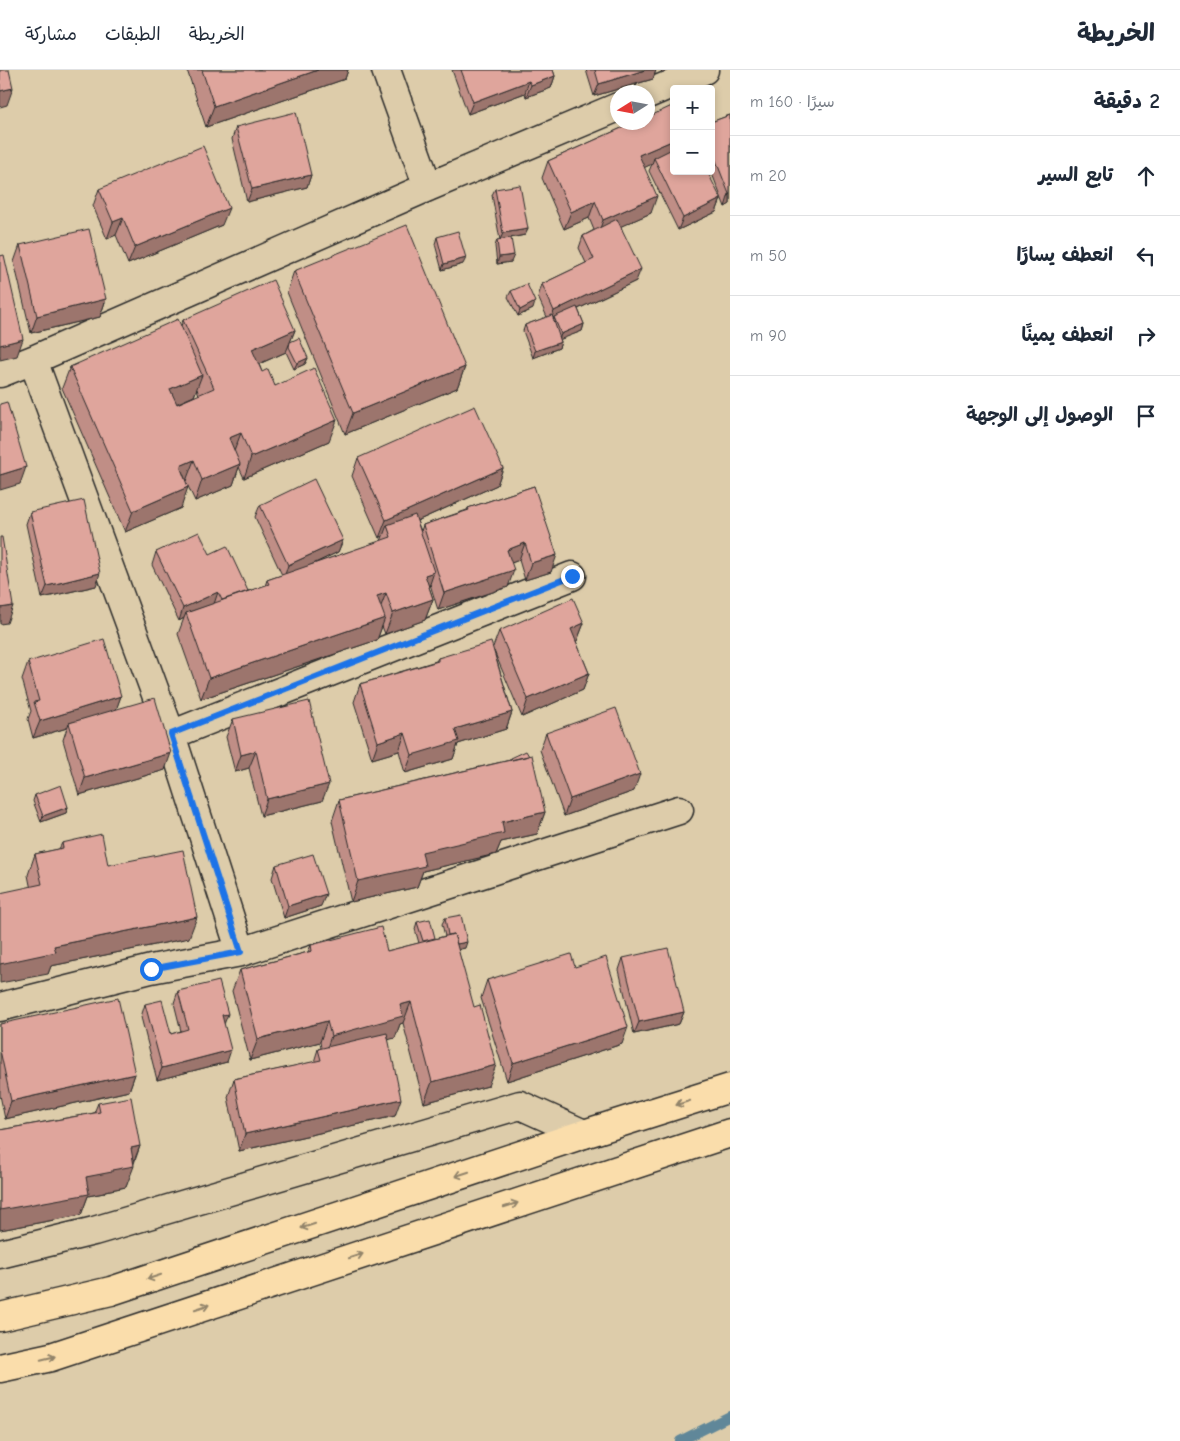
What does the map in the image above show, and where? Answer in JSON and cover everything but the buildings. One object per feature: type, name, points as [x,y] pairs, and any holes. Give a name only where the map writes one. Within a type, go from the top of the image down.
[{"type":"highway","points":[[0,1317],[111,1291],[584,1134],[730,1088]]},
{"type":"highway","points":[[0,1368],[50,1357],[730,1133]]},
{"type":"street","points":[[386,70],[428,187]]},
{"type":"street","points":[[655,91],[704,70]]},
{"type":"street","points":[[0,373],[610,109]]},
{"type":"street","points":[[32,360],[171,734],[241,952]]},
{"type":"street","points":[[171,734],[572,576]]},
{"type":"street","points":[[0,1006],[151,969],[241,952],[679,810]]},
{"type":"street","points":[[0,1254],[94,1231],[520,1105],[584,1134]]},
{"type":"waterway","points":[[680,1441],[730,1416]]},
{"type":"route","points":[[151,969],[241,952],[171,734],[572,576]]}]
